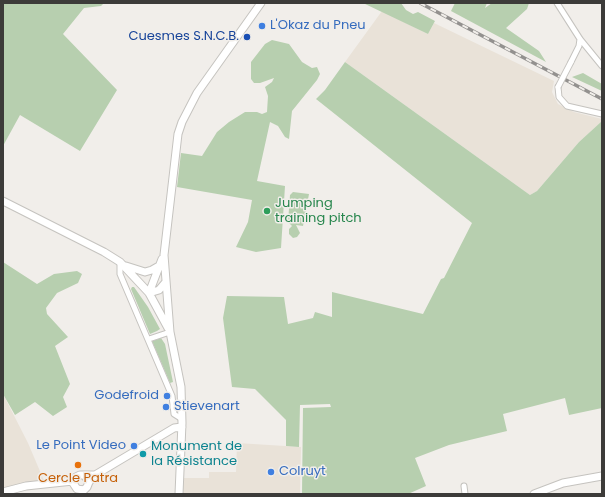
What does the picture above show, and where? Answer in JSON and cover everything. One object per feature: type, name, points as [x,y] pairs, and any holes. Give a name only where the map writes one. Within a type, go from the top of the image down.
[{"type":"main road","points":[[179,494],[182,438],[181,387],[170,332],[164,284],[164,255],[176,147],[182,122],[197,93],[261,3]]},
{"type":"main road","points":[[3,201],[104,252],[122,264],[149,293],[170,332]]},
{"type":"main road","points":[[149,293],[164,255]]},
{"type":"main road","points":[[122,264],[145,272],[159,266]]},
{"type":"main road","points":[[149,293],[159,290],[164,284]]},
{"type":"main road","points":[[3,492],[26,486],[73,481],[77,476],[87,479],[167,434],[182,423]]},
{"type":"main road","points":[[167,434],[182,438]]},
{"type":"main road","points":[[534,494],[563,484],[602,476]]},
{"type":"main road","points":[[73,481],[75,487],[82,492],[87,487],[87,479]]},
{"type":"street","points":[[557,3],[580,39],[602,66]]},
{"type":"street","points":[[580,39],[579,46],[558,87],[559,97],[567,106],[602,114]]},
{"type":"street","points":[[122,264],[120,274],[172,396],[174,414],[182,423]]},
{"type":"street","points":[[149,339],[170,332]]},
{"type":"street","points":[[464,486],[466,494]]},
{"type":"shaded area","points":[[382,11],[428,34],[434,23],[554,81],[552,92],[558,104],[574,112],[602,119],[602,121],[579,142],[537,191],[530,195],[345,62]]},
{"type":"shaded area","points":[[3,394],[28,443],[45,483],[3,492]]},
{"type":"shaded area","points":[[237,443],[301,447],[300,494],[179,494],[180,478],[209,478],[209,472],[236,472]]},
{"type":"green space","points":[[3,3],[104,3],[101,6],[84,8],[63,34],[117,90],[80,151],[20,115],[3,146]]},
{"type":"green space","points":[[363,3],[401,3],[406,10],[413,14],[418,12],[435,21],[428,34]]},
{"type":"green space","points":[[455,3],[487,3],[485,8],[492,3],[529,3],[527,9],[506,28],[539,51],[546,62],[451,11]]},
{"type":"green space","points":[[272,40],[289,44],[302,62],[312,68],[317,67],[320,74],[317,80],[292,111],[289,139],[285,137],[278,126],[270,122],[257,181],[285,186],[281,248],[256,252],[236,247],[248,222],[252,200],[177,187],[181,153],[202,156],[217,132],[229,122],[245,112],[257,112],[262,114],[267,112],[268,96],[265,87],[272,82],[274,78],[260,83],[254,83],[251,79],[251,62],[265,44]]},
{"type":"green space","points":[[345,62],[530,195],[537,191],[579,142],[602,121],[602,408],[569,415],[565,398],[503,414],[507,431],[449,445],[415,458],[426,486],[408,494],[302,494],[303,408],[331,407],[330,404],[300,405],[299,447],[286,446],[286,420],[255,389],[232,387],[223,318],[227,296],[284,297],[288,324],[313,318],[315,312],[332,317],[332,292],[423,314],[441,279],[444,278],[472,223],[316,99],[325,90]]},
{"type":"green space","points":[[583,73],[602,84],[602,91],[572,77]]},
{"type":"green space","name":"Jumping training pitch","points":[[293,192],[309,194],[303,226],[296,225],[300,233],[297,237],[293,238],[289,234],[289,229],[292,226],[288,222],[290,195]]},
{"type":"green space","points":[[3,262],[37,284],[54,274],[77,271],[82,274],[78,283],[57,293],[46,308],[47,314],[68,337],[55,346],[70,384],[63,397],[67,407],[53,416],[35,402],[15,415],[3,394]]},
{"type":"green space","points":[[134,287],[148,307],[160,329],[157,331],[150,334],[131,289]]},
{"type":"green space","points":[[161,338],[165,344],[173,382],[170,383],[152,341]]},
{"type":"railway","points":[[420,3],[602,99]]},
{"type":"place","name":"L'Okaz du Pneu","points":[[262,26]]},
{"type":"place","name":"Cuesmes S.N.C.B.","points":[[247,37]]},
{"type":"place","name":"Jumping training pitch","points":[[267,211]]},
{"type":"place","name":"Godefroid","points":[[167,396]]},
{"type":"place","name":"Stievenart","points":[[166,407]]},
{"type":"place","name":"Le Point Video","points":[[134,446]]},
{"type":"place","name":"Monument de la Résistance","points":[[143,454]]},
{"type":"place","name":"Cercle Patra","points":[[78,465]]},
{"type":"place","name":"Colruyt","points":[[271,472]]}]
